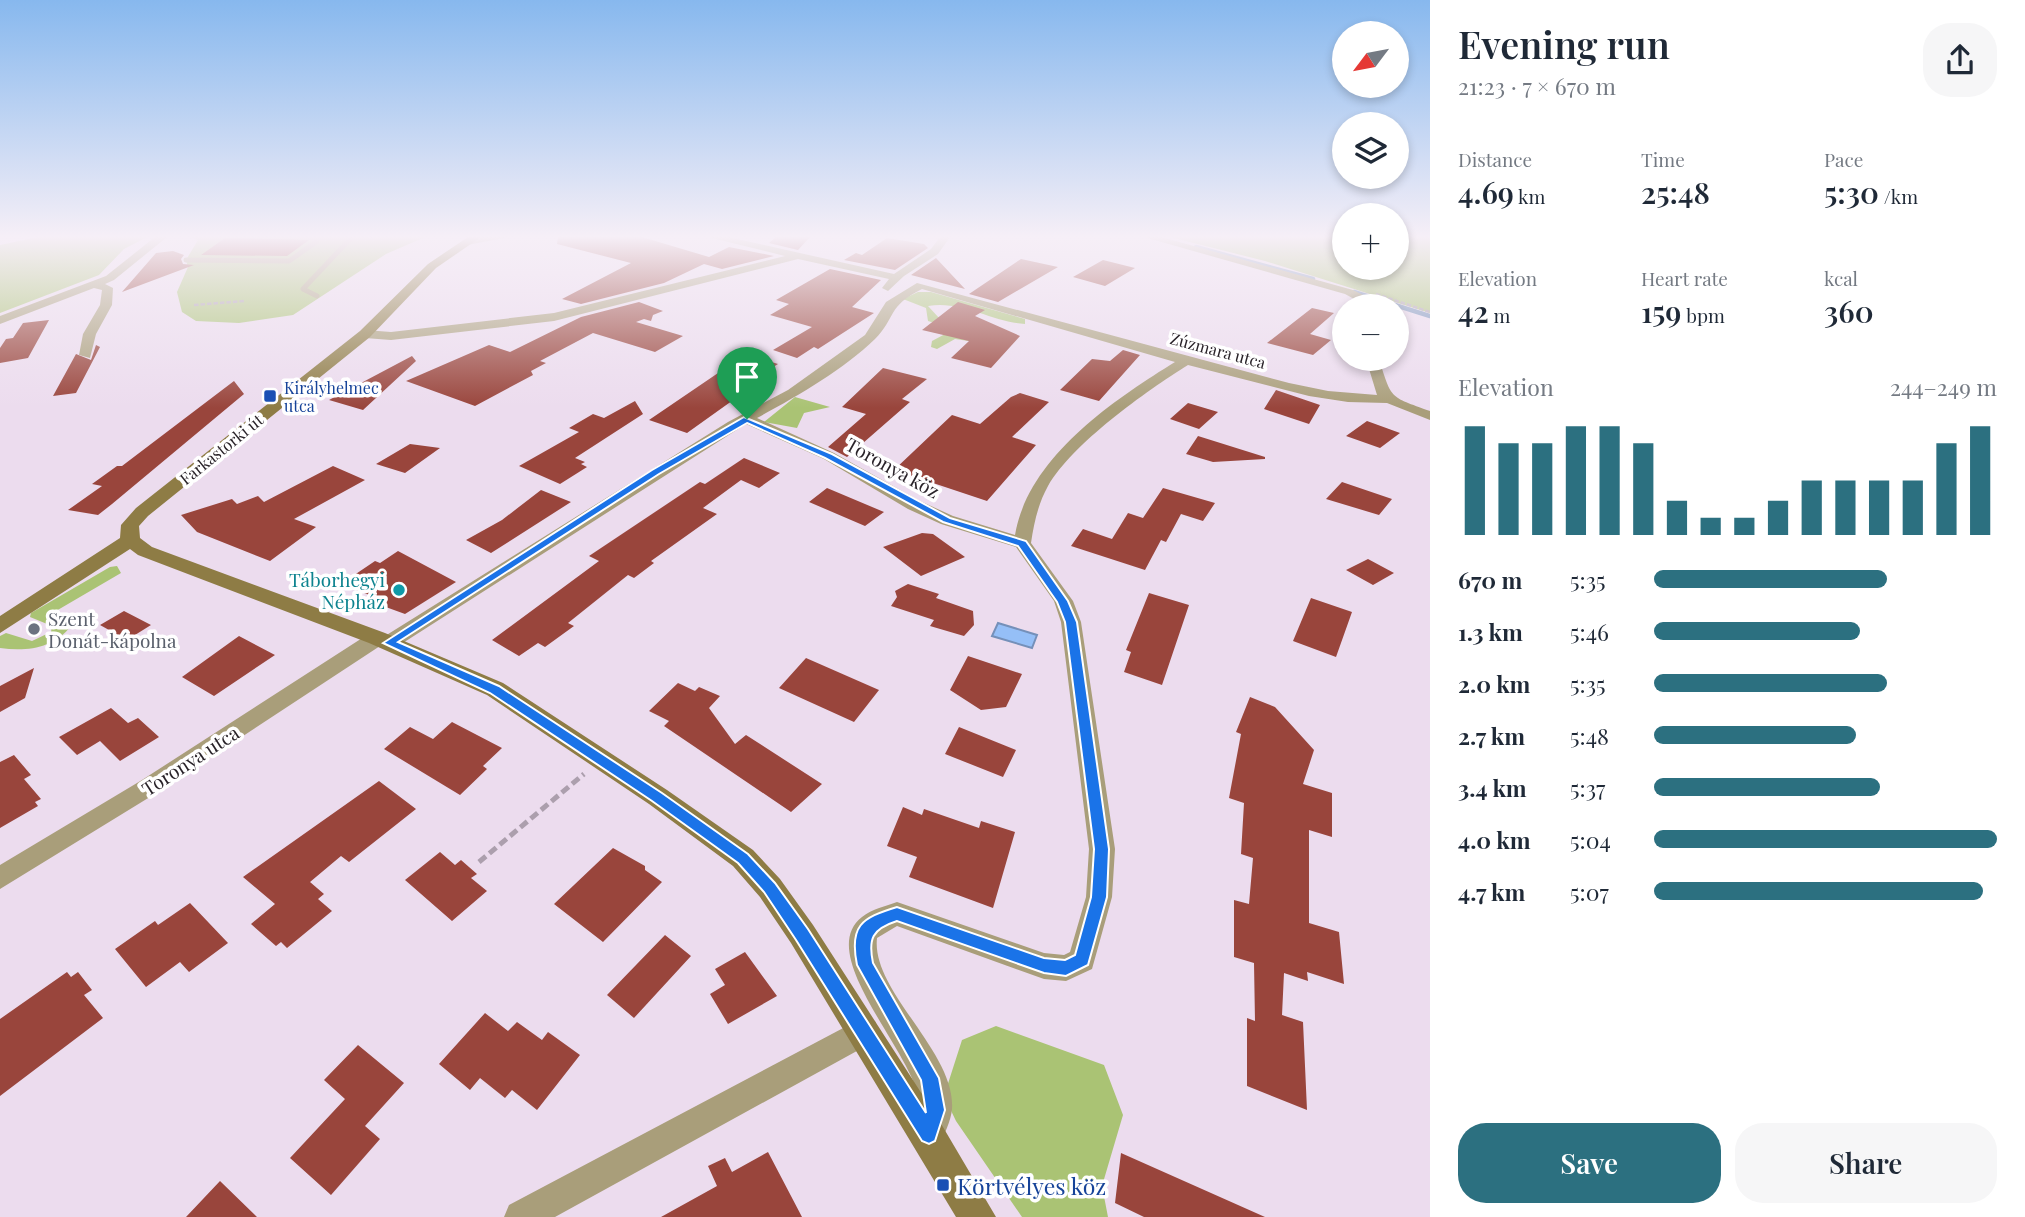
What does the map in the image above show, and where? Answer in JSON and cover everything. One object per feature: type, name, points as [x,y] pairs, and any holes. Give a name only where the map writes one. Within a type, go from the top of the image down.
[{"type":"street","points":[[0,320],[73,294]]},
{"type":"street","points":[[85,355],[89,334],[109,294]]},
{"type":"street","name":"Farkastorki út","points":[[130,540],[130,525],[142,512],[365,334],[405,294]]},
{"type":"street","points":[[365,334],[391,336],[554,317],[647,294]]},
{"type":"street","name":"Toronya utca","points":[[886,294],[886,311]]},
{"type":"street","name":"Toronya utca","points":[[0,878],[656,472],[793,393],[878,330],[886,311],[904,294]]},
{"type":"street","name":"Zúzmara utca","points":[[952,294],[1185,360],[1311,392],[1370,400],[1388,399]]},
{"type":"street","points":[[929,1134],[936,1110],[930,1078],[866,965],[861,945],[864,931],[877,920],[897,914],[1044,966],[1066,968],[1082,960],[1099,897],[1101,849],[1071,622],[1063,601],[1022,543],[1030,502],[1062,454],[1185,360]]},
{"type":"street","points":[[1376,371],[1380,389],[1388,399],[1430,416]]},
{"type":"street","name":"Toronya köz","points":[[747,419],[829,456],[905,500],[947,520],[1022,543]]},
{"type":"street","points":[[0,626],[130,540],[145,551],[383,640],[495,690],[743,858],[770,888],[864,1031],[977,1217]]},
{"type":"street","points":[[521,1217],[864,1031]]},
{"type":"lane","points":[[313,294],[317,296]]},
{"type":"path","points":[[194,305],[244,301]]},
{"type":"path","points":[[479,862],[601,760]]},
{"type":"green space","points":[[0,294],[50,294],[0,313]]},
{"type":"green space","points":[[177,294],[325,294],[293,315],[239,323],[196,321],[182,312]]},
{"type":"green space","points":[[914,294],[937,294],[1025,319],[1025,324],[953,306],[928,306],[940,319],[975,342],[955,339],[937,349],[931,347],[932,341],[947,333],[938,324],[928,321],[926,308],[903,299]]},
{"type":"green space","points":[[1369,294],[1430,294],[1430,313],[1409,306],[1409,294]]},
{"type":"green space","points":[[795,397],[830,407],[804,413],[797,428],[764,422]]},
{"type":"green space","points":[[117,566],[121,573],[56,611],[65,616],[71,626],[57,639],[30,649],[0,648],[0,636],[6,633],[32,641],[51,632],[52,626],[30,617],[31,613],[110,567]]},
{"type":"green space","points":[[996,1026],[1104,1065],[1123,1115],[1102,1186],[1108,1217],[1022,1217],[956,1121],[944,1096],[962,1040]]},
{"type":"water","points":[[998,623],[1037,635],[1032,648],[992,636]]},
{"type":"building","points":[[572,294],[621,294],[581,304],[562,299]]},
{"type":"building","points":[[787,294],[866,294],[852,307],[874,313],[818,349],[814,347],[797,358],[773,350],[812,327],[770,315],[789,304],[776,300]]},
{"type":"building","points":[[969,294],[1012,294],[998,302]]},
{"type":"building","points":[[639,302],[663,311],[653,315],[651,321],[644,319],[636,322],[683,336],[655,352],[593,333],[540,361],[546,363],[531,371],[533,375],[475,406],[406,381],[489,345],[510,352],[581,317]]},
{"type":"building","points":[[958,302],[985,310],[975,316],[1020,336],[991,368],[951,358],[969,341],[922,330]]},
{"type":"building","points":[[1312,308],[1332,313],[1310,334],[1331,340],[1313,355],[1267,343]]},
{"type":"building","points":[[49,320],[28,358],[0,363],[0,348],[6,339],[13,338],[23,323]]},
{"type":"building","points":[[96,345],[100,347],[76,393],[53,396],[76,354],[91,360]]},
{"type":"building","points":[[1123,350],[1140,355],[1099,401],[1060,390],[1092,359],[1110,361]]},
{"type":"building","points":[[746,354],[778,364],[735,391],[743,393],[687,433],[649,420]]},
{"type":"building","points":[[412,356],[416,361],[363,410],[329,400]]},
{"type":"building","points":[[883,368],[927,379],[902,399],[910,402],[847,457],[828,447],[866,414],[842,407]]},
{"type":"building","points":[[234,381],[244,394],[98,515],[68,510],[102,486],[92,484],[117,466],[122,466]]},
{"type":"building","points":[[1276,390],[1320,405],[1309,424],[1264,409]]},
{"type":"building","points":[[1020,393],[1049,402],[1012,437],[1036,445],[987,501],[894,470],[952,415],[980,424],[1011,397]]},
{"type":"building","points":[[635,401],[643,414],[575,458],[585,462],[581,464],[587,467],[560,484],[519,466],[579,432],[569,428],[593,414],[604,418]]},
{"type":"building","points":[[1188,403],[1218,412],[1199,429],[1170,419]]},
{"type":"building","points":[[1367,421],[1400,433],[1380,448],[1346,436]]},
{"type":"building","points":[[1198,436],[1265,459],[1213,462],[1186,454]]},
{"type":"building","points":[[410,444],[440,448],[405,473],[376,464]]},
{"type":"building","points":[[744,458],[780,473],[759,488],[741,480],[707,505],[703,508],[717,514],[651,561],[654,563],[634,578],[628,575],[568,623],[574,626],[545,647],[538,643],[519,656],[492,640],[599,561],[589,556],[700,482],[705,484]]},
{"type":"building","points":[[333,466],[365,480],[294,519],[316,527],[270,561],[197,532],[181,515],[232,499],[237,504],[258,496],[264,502]]},
{"type":"building","points":[[1342,482],[1392,499],[1379,515],[1326,499]]},
{"type":"building","points":[[827,488],[884,512],[865,526],[809,502]]},
{"type":"building","points":[[1163,488],[1215,503],[1203,521],[1181,514],[1166,542],[1161,540],[1145,570],[1071,546],[1083,529],[1112,539],[1128,513],[1143,518]]},
{"type":"building","points":[[541,490],[571,502],[491,553],[466,540],[502,520]]},
{"type":"building","points":[[922,533],[933,534],[965,557],[921,576],[883,547]]},
{"type":"building","name":"Táborhegyi Népház","points":[[398,551],[456,582],[405,614],[383,606],[387,602],[341,584],[375,561],[380,563]]},
{"type":"building","points":[[1368,559],[1394,573],[1373,585],[1346,570]]},
{"type":"building","points":[[908,584],[939,594],[936,598],[973,611],[974,625],[964,636],[930,626],[934,620],[891,606],[897,597],[895,591]]},
{"type":"building","points":[[1149,593],[1189,605],[1162,685],[1124,672],[1131,652],[1126,650]]},
{"type":"building","points":[[1311,598],[1352,612],[1336,657],[1293,641]]},
{"type":"building","points":[[124,611],[151,625],[127,640],[100,625]]},
{"type":"building","points":[[239,636],[275,655],[214,696],[182,677]]},
{"type":"building","points":[[968,656],[1022,674],[1006,707],[981,710],[950,690]]},
{"type":"building","points":[[806,658],[879,690],[854,722],[779,688]]},
{"type":"building","points":[[34,668],[25,698],[0,712],[0,686]]},
{"type":"building","points":[[678,683],[695,691],[699,687],[720,696],[709,708],[735,744],[746,735],[822,784],[791,812],[664,726],[669,721],[649,711]]},
{"type":"building","points":[[1250,697],[1275,707],[1314,750],[1303,784],[1332,793],[1332,837],[1309,830],[1309,923],[1339,932],[1344,984],[1307,972],[1308,981],[1284,973],[1282,1015],[1303,1022],[1307,1110],[1247,1086],[1247,1018],[1255,1021],[1254,963],[1234,957],[1234,900],[1249,904],[1253,858],[1241,854],[1244,803],[1229,798],[1241,734],[1236,732]]},
{"type":"building","points":[[111,708],[128,723],[138,718],[159,737],[120,761],[100,741],[77,755],[59,737]]},
{"type":"building","points":[[452,722],[502,748],[483,766],[487,769],[460,795],[384,749],[410,727],[433,739]]},
{"type":"building","points":[[959,727],[1016,750],[1003,777],[945,754]]},
{"type":"building","points":[[14,755],[31,775],[24,779],[41,799],[35,802],[38,806],[0,828],[0,762]]},
{"type":"building","points":[[379,781],[416,809],[349,862],[341,856],[310,882],[324,894],[318,899],[332,911],[287,948],[281,942],[276,946],[251,924],[275,904],[243,877]]},
{"type":"building","points":[[903,807],[922,815],[924,809],[979,828],[981,821],[1015,832],[993,908],[909,877],[917,857],[887,846]]},
{"type":"building","points":[[613,848],[645,866],[645,870],[662,882],[603,942],[554,904]]},
{"type":"building","points":[[440,852],[455,865],[461,860],[477,874],[471,878],[487,891],[452,921],[405,880]]},
{"type":"building","points":[[190,903],[228,943],[189,972],[180,962],[146,987],[115,949],[155,921],[158,925]]},
{"type":"building","points":[[665,935],[691,956],[634,1018],[607,995]]},
{"type":"building","points":[[745,952],[777,996],[728,1024],[710,994],[725,985],[715,969]]},
{"type":"building","points":[[67,972],[71,977],[78,972],[92,990],[84,995],[103,1018],[0,1096],[0,1019]]},
{"type":"building","points":[[485,1013],[508,1031],[517,1022],[542,1040],[548,1032],[580,1055],[537,1110],[512,1090],[505,1098],[480,1078],[470,1090],[439,1064]]},
{"type":"building","points":[[358,1045],[404,1083],[365,1126],[380,1139],[331,1195],[290,1158],[345,1099],[324,1080]]},
{"type":"building","points":[[768,1152],[802,1217],[661,1217],[717,1186],[708,1166],[725,1158],[732,1172]]},
{"type":"building","points":[[1121,1153],[1265,1217],[1144,1217],[1115,1203]]},
{"type":"building","points":[[220,1181],[257,1217],[186,1217]]},
{"type":"waterway","points":[[1360,294],[1430,316]]},
{"type":"place","name":"Királyhelmec utca","points":[[270,396]]},
{"type":"place","name":"Táborhegyi Népház","points":[[399,590]]},
{"type":"place","name":"Szent Donát-kápolna","points":[[34,629]]},
{"type":"place","name":"Körtvélyes köz","points":[[943,1185]]},
{"type":"route","points":[[747,419],[802,442],[914,505],[947,520],[1022,543],[1063,601],[1071,622],[1101,849],[1099,897],[1082,960],[1066,968],[1044,966],[897,914],[877,920],[864,931],[861,945],[866,965],[930,1078],[936,1110],[929,1134],[802,934],[770,888],[743,858],[657,797],[495,690],[388,643],[656,472],[747,419]]}]
